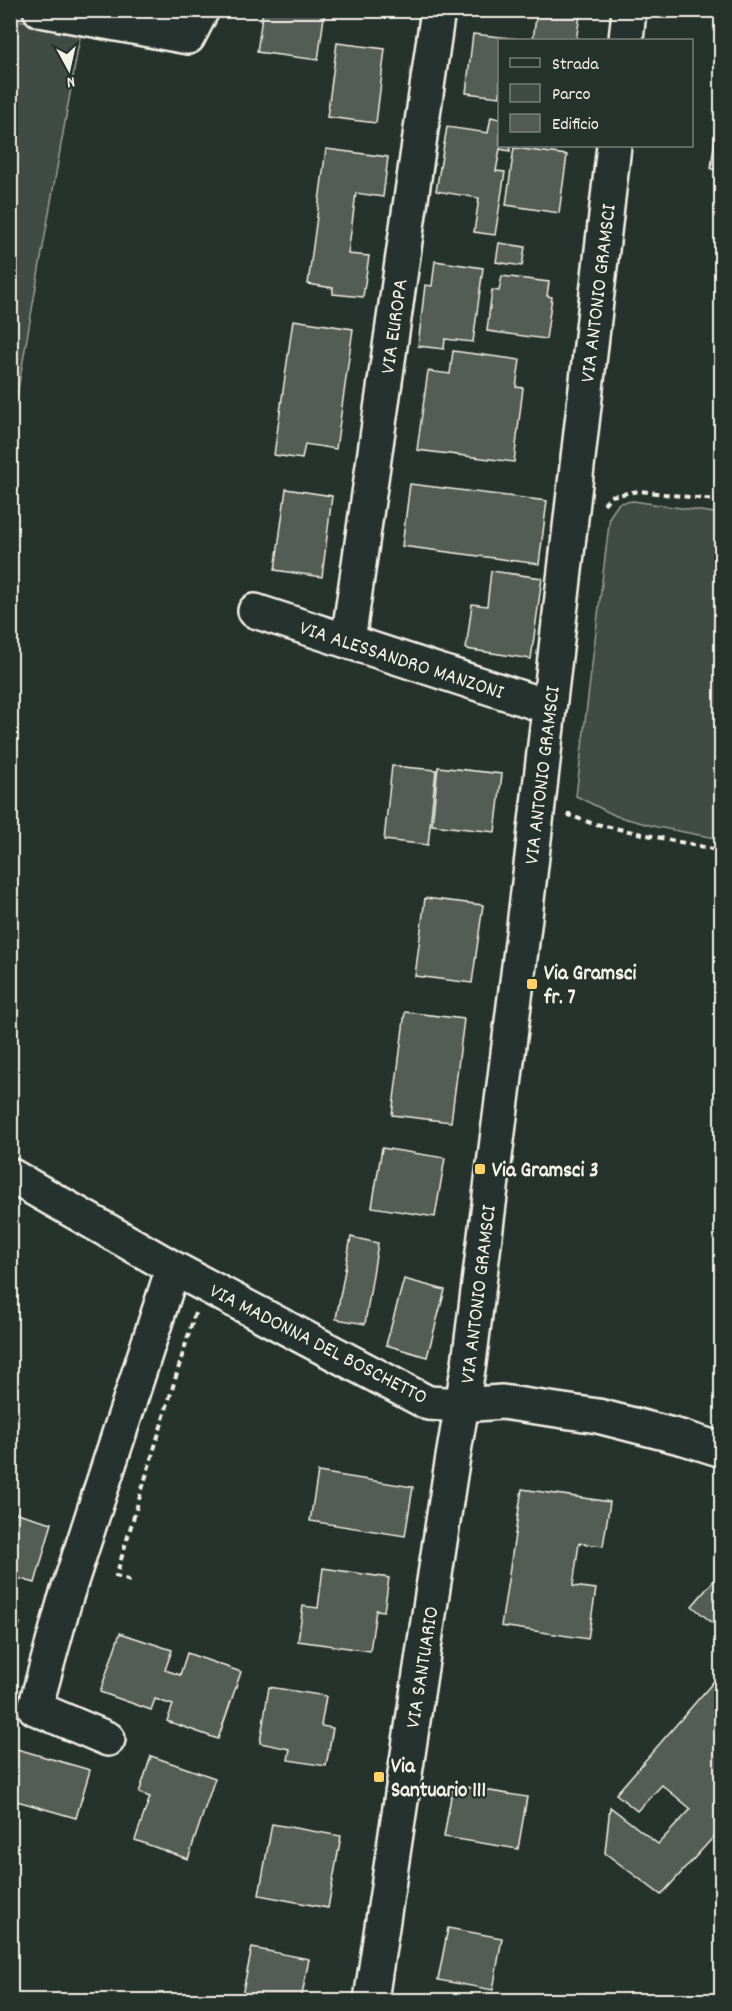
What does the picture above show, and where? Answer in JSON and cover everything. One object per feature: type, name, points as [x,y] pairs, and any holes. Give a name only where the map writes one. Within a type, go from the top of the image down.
[{"type":"street","points":[[40,10],[188,37],[202,10]]},
{"type":"street","name":"VIA EUROPA","points":[[348,641],[438,10]]},
{"type":"street","points":[[626,39],[629,10]]},
{"type":"street","name":"VIA ANTONIO GRAMSCI","points":[[462,1405],[521,950],[614,147]]},
{"type":"street","name":"VIA ALESSANDRO MANZONI","points":[[255,611],[549,707]]},
{"type":"street","name":"VIA MADONNA DEL BOSCHETTO","points":[[10,1175],[173,1268],[428,1403],[462,1405],[502,1402],[598,1416],[722,1450]]},
{"type":"street","points":[[108,1739],[35,1708],[64,1603],[173,1268]]},
{"type":"street","name":"VIA SANTUARIO","points":[[371,2001],[462,1405]]},
{"type":"path","points":[[600,510],[611,496],[639,491],[722,501]]},
{"type":"path","points":[[568,807],[569,815],[591,823],[722,851]]},
{"type":"path","points":[[130,1581],[116,1576],[204,1284]]},
{"type":"green space","points":[[11,19],[81,31],[11,429]]},
{"type":"green space","points":[[633,501],[721,514],[721,839],[657,827],[616,816],[576,796],[610,516],[619,503]]},
{"type":"building","points":[[263,10],[325,10],[318,60],[257,52]]},
{"type":"building","points":[[537,10],[581,10],[576,39],[533,39]]},
{"type":"building","points":[[473,34],[520,39],[498,39],[498,97],[466,93]]},
{"type":"building","points":[[337,43],[385,49],[376,123],[327,117]]},
{"type":"building","points":[[719,104],[722,104],[722,171],[711,169]]},
{"type":"building","points":[[491,117],[498,119],[498,147],[510,147],[510,151],[500,149],[496,171],[505,172],[495,235],[474,232],[479,198],[436,191],[447,127],[488,133]]},
{"type":"building","points":[[514,148],[567,155],[559,213],[506,205]]},
{"type":"building","points":[[326,149],[388,157],[383,197],[356,193],[348,254],[369,256],[363,297],[333,294],[333,288],[308,284]]},
{"type":"building","points":[[499,243],[525,247],[522,266],[496,262]]},
{"type":"building","points":[[435,261],[483,268],[473,342],[445,339],[444,349],[418,346],[425,285],[432,286]]},
{"type":"building","points":[[502,276],[549,282],[547,296],[552,297],[546,339],[487,331],[492,290],[499,291]]},
{"type":"building","points":[[293,320],[353,329],[336,449],[305,444],[302,459],[274,455]]},
{"type":"building","points":[[453,351],[520,360],[516,387],[523,388],[514,462],[417,450],[428,371],[450,374]]},
{"type":"building","points":[[410,484],[547,501],[539,564],[402,546]]},
{"type":"building","points":[[286,489],[332,496],[322,577],[275,570]]},
{"type":"building","points":[[491,571],[542,578],[531,659],[466,649],[472,604],[487,606]]},
{"type":"building","points":[[392,766],[436,770],[428,845],[384,840]]},
{"type":"building","points":[[438,767],[502,774],[495,832],[432,825]]},
{"type":"building","points":[[425,898],[483,905],[472,983],[415,976]]},
{"type":"building","points":[[405,1012],[464,1019],[451,1122],[392,1115]]},
{"type":"building","points":[[382,1148],[445,1158],[435,1217],[372,1207]]},
{"type":"building","points":[[351,1237],[378,1243],[365,1324],[336,1319]]},
{"type":"building","points":[[404,1279],[445,1290],[427,1357],[386,1345]]},
{"type":"building","points":[[318,1472],[413,1487],[405,1536],[310,1521]]},
{"type":"building","points":[[522,1489],[610,1502],[603,1546],[579,1543],[573,1586],[596,1589],[588,1639],[501,1626]]},
{"type":"building","points":[[10,1511],[52,1523],[35,1583],[10,1576]]},
{"type":"building","points":[[323,1568],[389,1578],[384,1611],[376,1610],[370,1651],[298,1641],[303,1606],[318,1608]]},
{"type":"building","points":[[722,1571],[722,1631],[692,1606]]},
{"type":"building","points":[[10,1620],[20,1623],[10,1654]]},
{"type":"building","points":[[120,1633],[172,1650],[165,1670],[180,1675],[187,1653],[241,1672],[218,1739],[167,1721],[173,1705],[155,1699],[151,1710],[100,1692]]},
{"type":"building","points":[[722,1672],[722,1835],[718,1832],[661,1895],[605,1853],[610,1807],[658,1844],[691,1809],[662,1785],[637,1811],[616,1794]]},
{"type":"building","points":[[269,1687],[326,1696],[321,1726],[333,1728],[326,1766],[288,1760],[290,1749],[260,1743]]},
{"type":"building","points":[[10,1747],[90,1770],[76,1818],[10,1799]]},
{"type":"building","points":[[151,1756],[215,1778],[188,1859],[135,1840],[150,1797],[139,1793]]},
{"type":"building","points":[[453,1785],[527,1797],[518,1849],[444,1837]]},
{"type":"building","points":[[272,1824],[341,1836],[328,1908],[259,1895]]},
{"type":"building","points":[[448,1928],[502,1938],[493,1990],[438,1980]]},
{"type":"building","points":[[252,1948],[309,1959],[301,2000],[241,2000]]},
{"type":"place","name":"Via Gramsci fr. 7","points":[[532,984]]},
{"type":"place","name":"Via Gramsci 3","points":[[480,1169]]},
{"type":"place","name":"Via Santuario 111","points":[[379,1777]]}]
